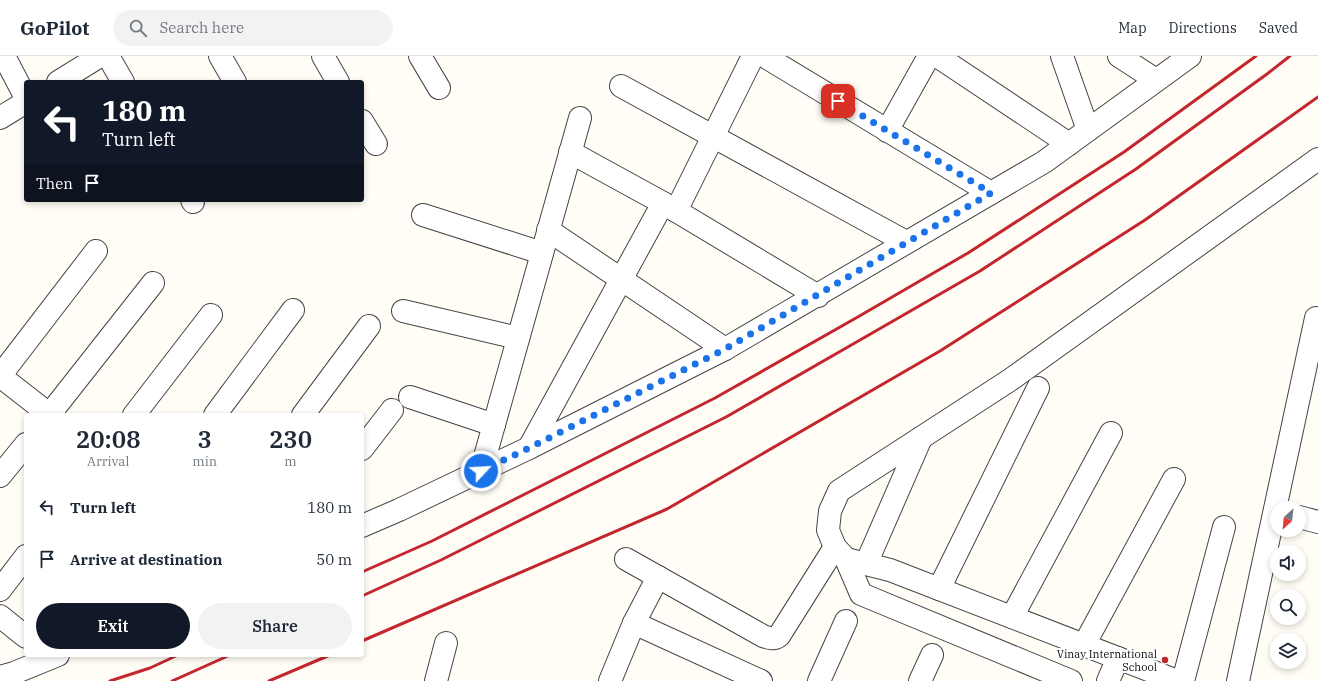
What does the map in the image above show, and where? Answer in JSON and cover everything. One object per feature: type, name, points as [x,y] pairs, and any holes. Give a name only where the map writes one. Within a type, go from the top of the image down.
[{"type":"street","points":[[4,56],[24,94]]},
{"type":"street","points":[[61,80],[100,56]]},
{"type":"street","points":[[108,56],[122,80]]},
{"type":"street","points":[[220,56],[234,80]]},
{"type":"street","points":[[323,56],[337,80]]},
{"type":"street","points":[[420,56],[439,88]]},
{"type":"street","points":[[529,448],[622,279],[669,208],[713,137],[753,56]]},
{"type":"street","points":[[764,56],[991,193]]},
{"type":"street","points":[[887,131],[929,56]]},
{"type":"street","points":[[937,56],[1069,144]]},
{"type":"street","points":[[1062,56],[1088,130]]},
{"type":"street","points":[[1119,56],[1156,80]]},
{"type":"street","points":[[364,525],[529,448],[725,349],[818,296],[906,242],[1044,162],[1190,56]]},
{"type":"street","points":[[621,86],[906,242]]},
{"type":"street","points":[[0,118],[24,103]]},
{"type":"street","points":[[481,471],[580,118]]},
{"type":"street","points":[[364,124],[376,144]]},
{"type":"street","points":[[570,152],[669,208],[818,296]]},
{"type":"street","points":[[1071,681],[861,594],[849,557],[828,530],[830,511],[839,491],[1010,380],[1318,159]]},
{"type":"street","points":[[423,214],[542,253]]},
{"type":"street","points":[[548,230],[725,349]]},
{"type":"street","points":[[46,413],[0,376],[96,251]]},
{"type":"street","points":[[51,413],[152,283]]},
{"type":"street","points":[[216,413],[293,310]]},
{"type":"street","points":[[404,311],[518,338]]},
{"type":"street","points":[[136,413],[211,315]]},
{"type":"street","points":[[1279,501],[1312,369],[1316,318]]},
{"type":"street","points":[[304,413],[369,326]]},
{"type":"street","points":[[939,589],[1038,388]]},
{"type":"street","points":[[410,397],[494,425]]},
{"type":"street","points":[[364,446],[392,410]]},
{"type":"street","points":[[1012,617],[1110,433]]},
{"type":"street","points":[[626,559],[763,636],[770,639],[776,638],[849,557],[921,438]]},
{"type":"street","points":[[0,476],[24,446]]},
{"type":"street","points":[[1084,645],[1174,479]]},
{"type":"street","points":[[1306,519],[1318,522]]},
{"type":"street","points":[[1183,681],[1224,527]]},
{"type":"street","points":[[1238,681],[1270,537]]},
{"type":"street","points":[[849,557],[890,570],[1177,681]]},
{"type":"street","points":[[0,590],[24,559]]},
{"type":"street","points":[[610,681],[634,623],[658,577]]},
{"type":"street","points":[[0,616],[24,635]]},
{"type":"street","points":[[819,681],[846,621]]},
{"type":"street","points":[[634,623],[762,681]]},
{"type":"street","points":[[436,681],[446,643]]},
{"type":"street","points":[[920,681],[932,655]]},
{"type":"street","points":[[0,677],[14,673],[51,657]]},
{"type":"street","points":[[1108,681],[1118,658]]},
{"type":"railway","points":[[364,571],[432,541],[715,398],[856,318],[968,253],[1124,152],[1256,56]]},
{"type":"railway","points":[[364,595],[441,560],[726,417],[980,271],[1136,169],[1290,56]]},
{"type":"railway","points":[[364,640],[667,509],[940,351],[1145,220],[1318,97]]},
{"type":"railway","points":[[110,681],[150,668],[174,657]]},
{"type":"railway","points":[[172,681],[226,657]]},
{"type":"railway","points":[[269,681],[325,657]]},
{"type":"place","name":"Vinay International School","points":[[1165,660]]},
{"type":"route","points":[[481,471],[725,349],[818,296],[906,242],[991,193],[838,101]]}]
